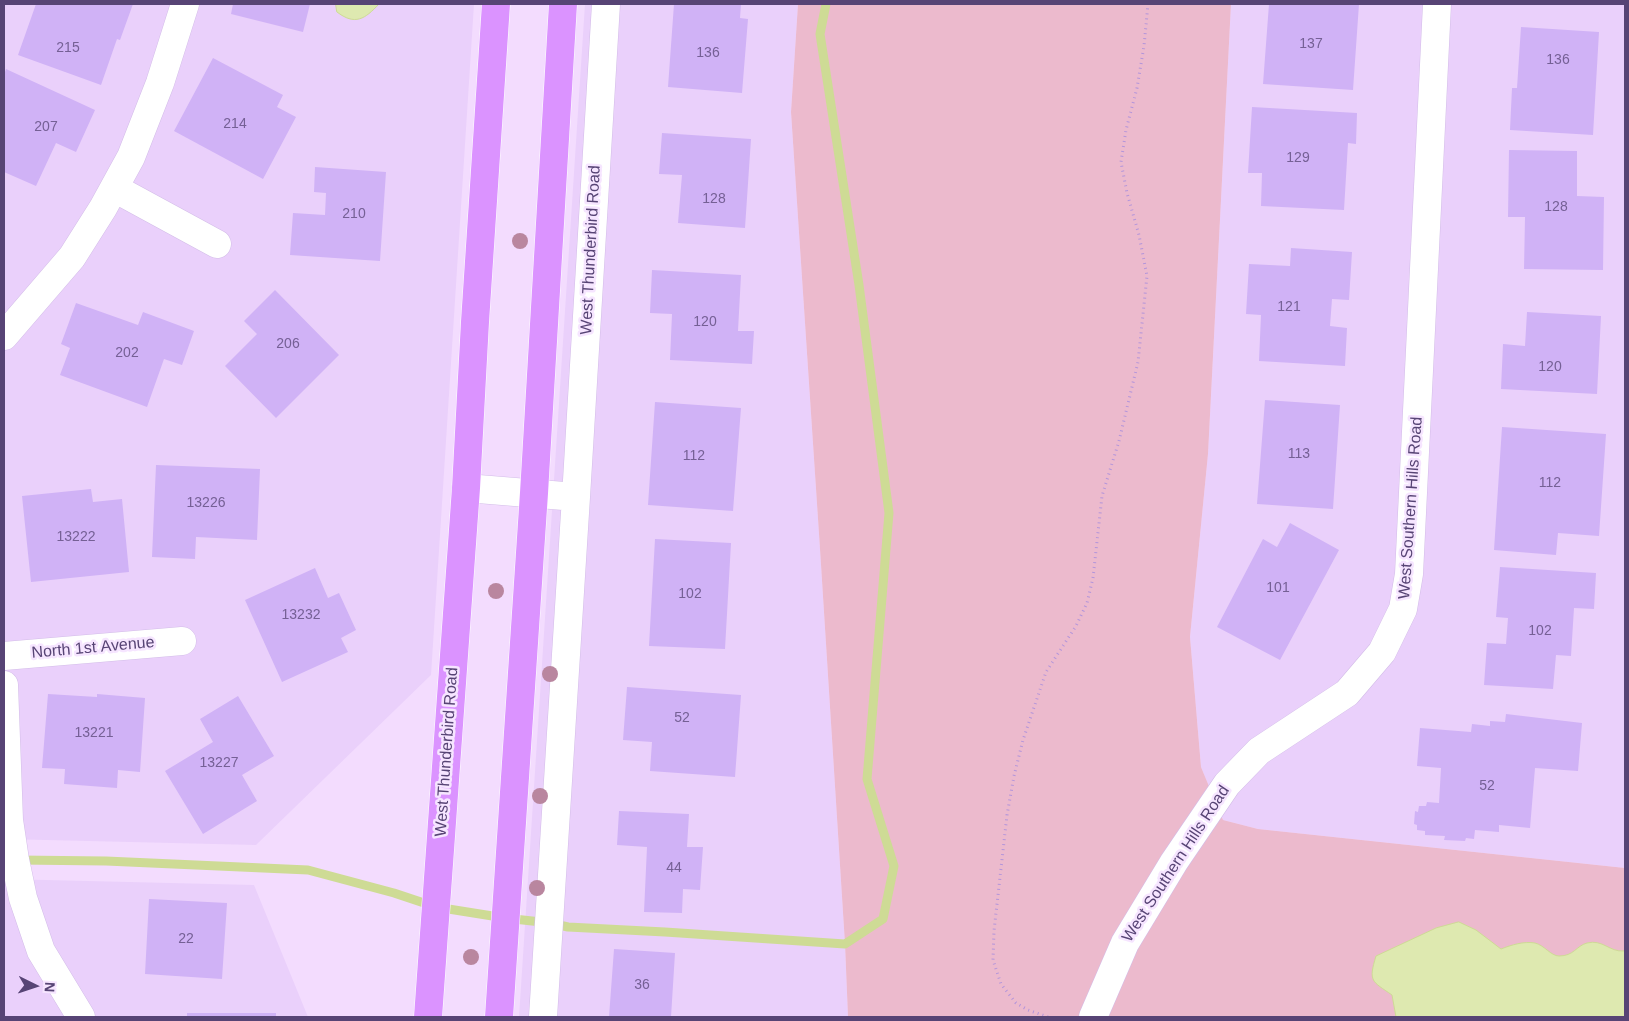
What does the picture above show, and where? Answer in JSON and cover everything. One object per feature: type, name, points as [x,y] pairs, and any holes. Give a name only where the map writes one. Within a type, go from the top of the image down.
[{"type":"main road","name":"West Thunderbird Road","points":[[428,1017],[466,488],[496,4]]},
{"type":"main road","points":[[499,1017],[534,493],[563,4]]},
{"type":"street","points":[[4,336],[72,257],[131,157],[160,83],[185,4]]},
{"type":"street","name":"West Thunderbird Road","points":[[543,1017],[606,4]]},
{"type":"street","name":"West Southern Hills Road","points":[[1093,1017],[1125,944],[1174,862],[1227,784],[1259,750],[1347,693],[1382,652],[1403,610],[1410,564],[1437,4]]},
{"type":"street","points":[[114,188],[217,244]]},
{"type":"street","points":[[466,488],[576,497]]},
{"type":"street","name":"North 1st Avenue","points":[[4,656],[182,641]]},
{"type":"street","points":[[4,685],[9,820],[23,898],[41,951],[81,1017]]},
{"type":"path","points":[[1048,1017],[1016,1004],[1001,984],[992,960],[994,931],[1007,815],[1023,740],[1046,672],[1076,626],[1087,603],[1093,578],[1102,496],[1121,433],[1138,362],[1147,276],[1139,234],[1121,162],[1126,130],[1137,88],[1148,4]]},
{"type":"shaded area","points":[[4,4],[474,4],[431,675],[256,845],[4,839]]},
{"type":"shaded area","points":[[336,4],[379,4],[369,14],[355,20],[349,19],[337,12]]},
{"type":"shaded area","points":[[585,4],[798,4],[791,112],[845,944],[848,1017],[519,1017]]},
{"type":"shaded area","points":[[798,4],[1231,4],[1208,454],[1190,637],[1201,767],[1223,820],[1258,829],[1625,868],[1625,1017],[848,1017],[845,944],[791,112]]},
{"type":"shaded area","points":[[1231,4],[1625,4],[1625,868],[1258,829],[1223,820],[1201,767],[1190,637],[1208,454]]},
{"type":"shaded area","points":[[4,879],[254,885],[308,1017],[4,1017]]},
{"type":"shaded area","points":[[1459,922],[1476,930],[1501,949],[1522,943],[1535,943],[1556,956],[1564,956],[1572,953],[1583,944],[1593,942],[1619,951],[1624,951],[1625,948],[1625,1017],[1396,1017],[1392,995],[1380,987],[1372,976],[1376,956],[1436,928]]},
{"type":"building","points":[[36,4],[133,4],[120,40],[117,39],[101,85],[18,55]]},
{"type":"building","points":[[233,4],[310,4],[303,32],[231,14]]},
{"type":"building","points":[[674,4],[741,4],[740,18],[748,19],[742,93],[668,87]]},
{"type":"building","points":[[1269,4],[1359,4],[1353,90],[1263,84]]},
{"type":"building","points":[[1521,27],[1599,32],[1593,135],[1510,130],[1512,88],[1517,88]]},
{"type":"building","points":[[213,58],[283,95],[277,107],[296,117],[263,179],[174,131]]},
{"type":"building","points":[[6,69],[95,110],[76,152],[56,143],[36,186],[4,172],[4,75]]},
{"type":"building","points":[[1252,107],[1357,113],[1356,144],[1348,143],[1344,210],[1261,206],[1262,173],[1248,173]]},
{"type":"building","points":[[662,133],[751,139],[745,228],[678,223],[682,175],[659,174]]},
{"type":"building","points":[[1509,150],[1577,151],[1577,196],[1604,197],[1603,270],[1524,269],[1525,217],[1508,217]]},
{"type":"building","points":[[315,167],[386,172],[380,261],[290,255],[293,213],[325,215],[326,193],[314,192]]},
{"type":"building","points":[[1291,248],[1352,252],[1349,300],[1332,299],[1330,326],[1347,328],[1345,366],[1259,361],[1261,315],[1246,314],[1249,264],[1290,266]]},
{"type":"building","points":[[652,270],[741,275],[738,331],[754,331],[752,364],[670,360],[672,314],[650,313]]},
{"type":"building","points":[[275,290],[339,355],[276,418],[225,366],[257,334],[244,321]]},
{"type":"building","points":[[76,303],[138,325],[143,312],[194,331],[182,365],[164,359],[147,407],[60,375],[70,348],[61,344]]},
{"type":"building","points":[[1527,312],[1601,316],[1597,394],[1501,389],[1503,344],[1525,346]]},
{"type":"building","points":[[1265,400],[1340,405],[1333,509],[1257,504]]},
{"type":"building","points":[[655,402],[741,408],[733,511],[648,505]]},
{"type":"building","points":[[1502,427],[1606,434],[1599,536],[1558,533],[1556,555],[1494,550]]},
{"type":"building","points":[[156,465],[260,469],[257,540],[196,537],[195,559],[152,557]]},
{"type":"building","points":[[91,489],[93,502],[122,499],[129,572],[31,582],[22,496]]},
{"type":"building","points":[[1290,523],[1339,550],[1280,660],[1217,627],[1263,539],[1277,547]]},
{"type":"building","points":[[655,539],[731,543],[725,649],[649,646]]},
{"type":"building","points":[[1500,567],[1596,573],[1594,609],[1574,608],[1571,656],[1556,655],[1553,689],[1484,685],[1487,643],[1506,644],[1508,618],[1496,617]]},
{"type":"building","points":[[315,568],[328,598],[339,593],[356,630],[341,638],[348,652],[282,682],[245,600]]},
{"type":"building","points":[[627,687],[741,695],[735,777],[650,771],[652,742],[623,740]]},
{"type":"building","points":[[48,694],[97,697],[97,694],[145,698],[140,772],[118,770],[117,788],[64,784],[65,769],[42,768]]},
{"type":"building","points":[[238,696],[274,756],[242,775],[257,801],[203,834],[165,771],[213,742],[200,719]]},
{"type":"building","points":[[1506,714],[1582,723],[1578,771],[1535,768],[1530,828],[1499,825],[1499,832],[1475,830],[1474,839],[1466,838],[1465,841],[1444,840],[1445,836],[1425,835],[1425,831],[1417,830],[1417,825],[1414,824],[1415,811],[1418,812],[1419,806],[1426,806],[1427,802],[1439,803],[1441,768],[1417,766],[1420,728],[1471,732],[1472,724],[1490,726],[1490,721],[1505,722]]},
{"type":"building","points":[[619,811],[689,814],[687,847],[703,847],[700,890],[683,889],[682,913],[644,912],[647,847],[617,845]]},
{"type":"building","points":[[149,899],[227,903],[222,979],[145,974]]},
{"type":"building","points":[[614,949],[675,953],[671,1017],[609,1017]]},
{"type":"building","points":[[187,1013],[276,1013],[276,1017],[187,1017]]},
{"type":"waterway","points":[[18,860],[106,861],[308,870],[394,893],[436,907],[568,927],[845,944],[883,919],[894,866],[867,779],[889,513],[859,285],[820,34],[826,4]]}]
